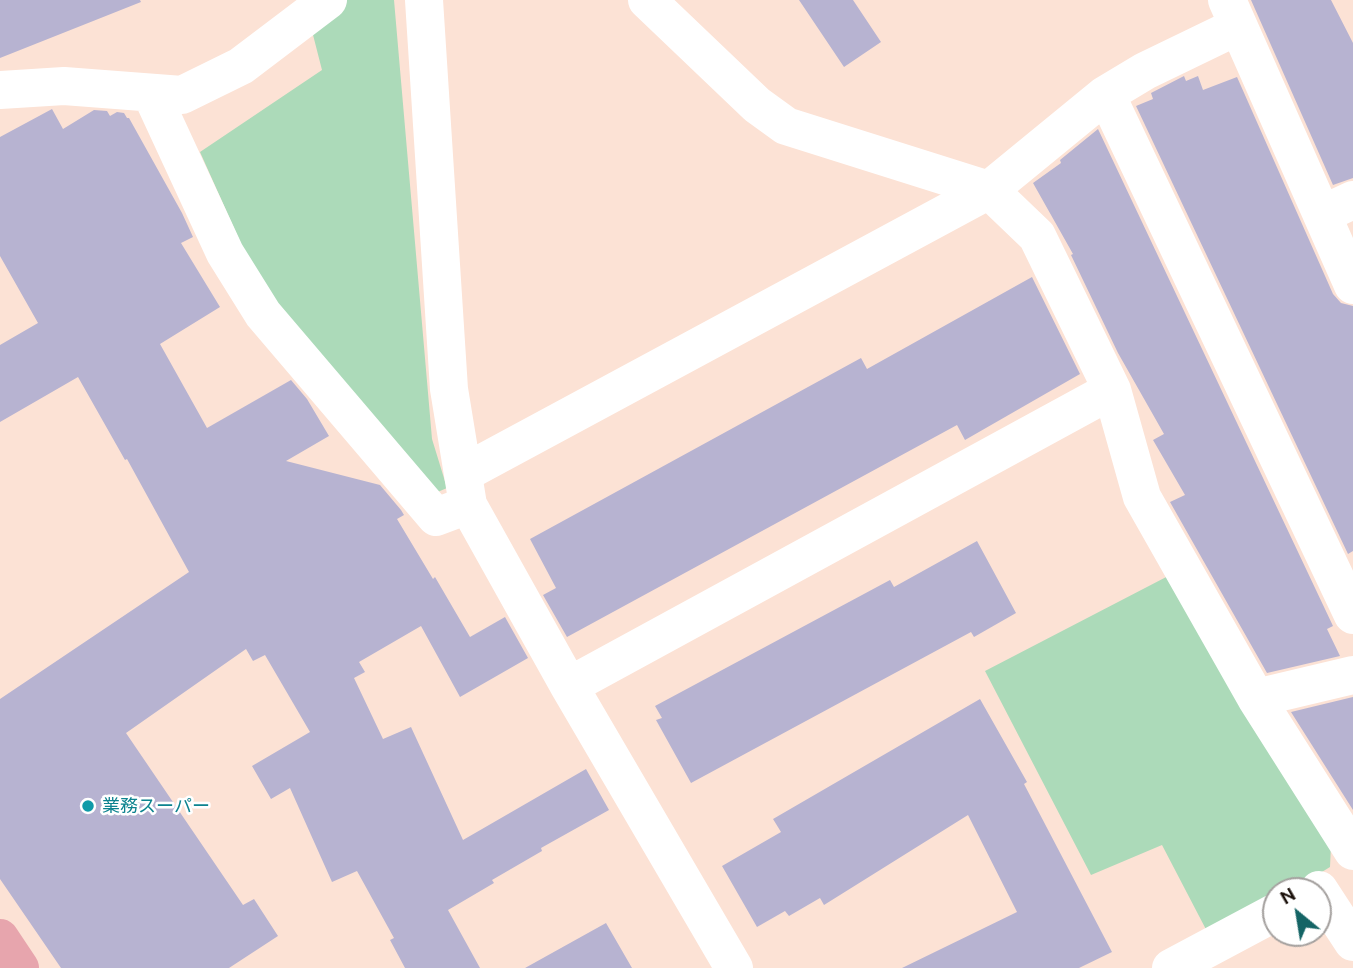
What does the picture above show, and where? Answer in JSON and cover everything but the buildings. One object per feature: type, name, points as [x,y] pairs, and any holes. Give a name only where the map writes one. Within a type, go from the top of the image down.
[{"type":"street","points":[[0,90],[64,86],[182,95],[241,66],[328,0]]},
{"type":"street","points":[[424,0],[449,389],[466,489],[569,686],[734,968]]},
{"type":"street","points":[[647,0],[757,105],[786,127],[989,190],[1037,236],[1112,390],[1142,496],[1256,698],[1353,851]]},
{"type":"street","points":[[152,93],[225,253],[263,314],[436,517],[466,489],[989,190],[1105,95],[1232,13],[1338,207],[1353,285]]},
{"type":"street","points":[[1113,109],[1353,615]]},
{"type":"street","points":[[569,686],[1112,390]]},
{"type":"street","points":[[1256,698],[1353,675]]},
{"type":"street","points":[[1332,882],[1353,867]]},
{"type":"street","points":[[1332,911],[1353,942]]},
{"type":"street","points":[[1171,968],[1262,919]]},
{"type":"green space","points":[[347,0],[394,0],[432,439],[447,488],[433,494],[259,284],[200,152],[322,70],[312,31]]},
{"type":"green space","points":[[1172,574],[1331,845],[1330,867],[1314,877],[1262,877],[1262,908],[1211,939],[1162,845],[1091,875],[985,671]]},
{"type":"place","name":"業務スーパー","points":[[88,806]]}]
